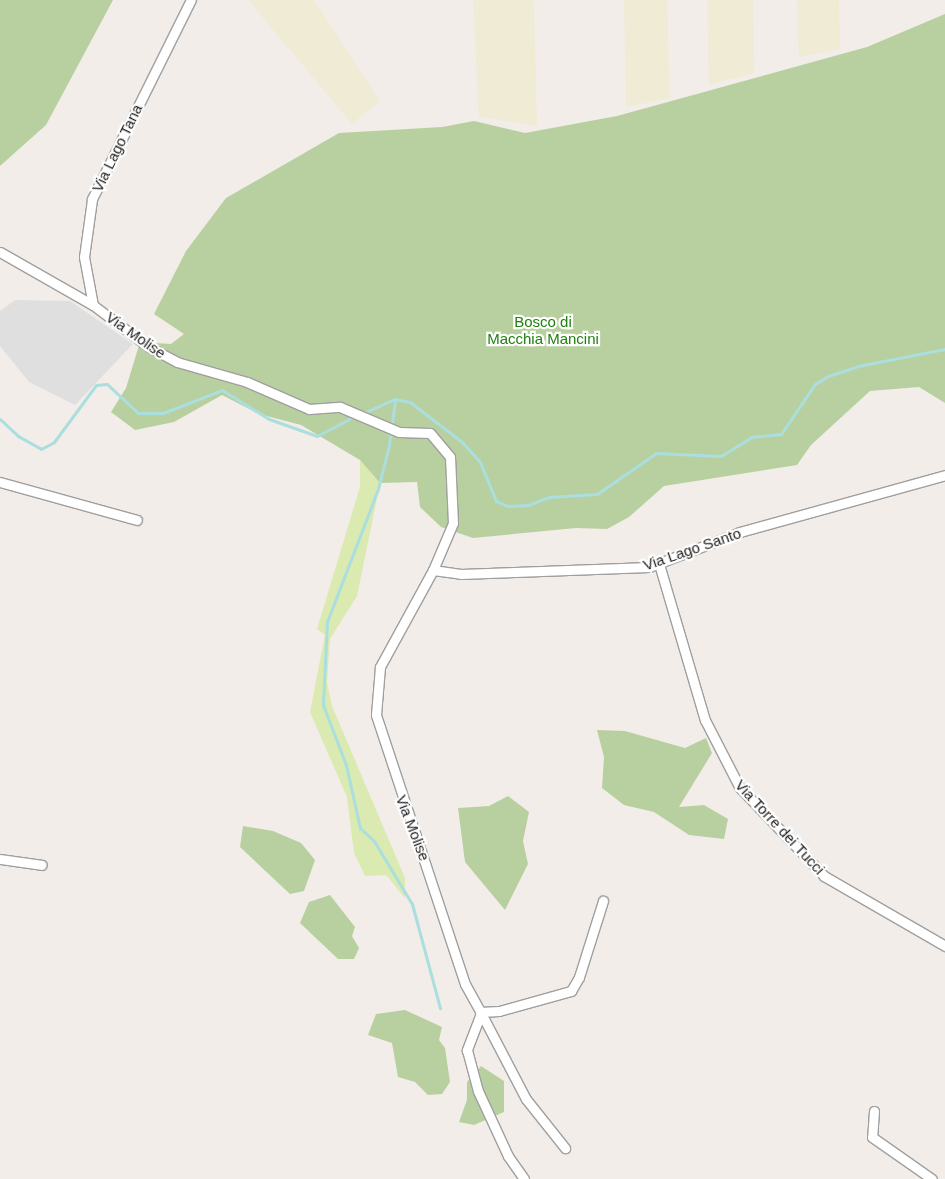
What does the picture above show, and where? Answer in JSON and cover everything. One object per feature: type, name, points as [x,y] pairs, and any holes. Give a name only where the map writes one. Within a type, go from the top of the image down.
[{"type":"street","name":"Via Lago Tana","points":[[93,305],[84,257],[92,199],[191,0]]},
{"type":"street","name":"Via Molise","points":[[0,252],[93,305],[149,347],[177,362],[239,380],[308,409],[340,407],[399,432],[430,433],[450,457],[453,523],[433,570],[380,667],[376,715],[465,984],[526,1099],[565,1148]]},
{"type":"street","name":"Via Lago Santo","points":[[433,570],[461,574],[640,568],[660,564],[740,532],[945,475]]},
{"type":"street","points":[[0,482],[137,520]]},
{"type":"street","name":"Via Torre dei Tucci","points":[[660,564],[705,720],[740,788],[824,876],[945,946]]},
{"type":"street","points":[[0,859],[42,865]]},
{"type":"street","points":[[524,1179],[508,1156],[471,1067],[467,1050],[480,1012],[499,1011],[571,991],[579,978],[603,901]]},
{"type":"street","points":[[874,1111],[872,1136],[932,1179]]},
{"type":"shaded area","points":[[248,0],[314,0],[380,101],[352,124]]},
{"type":"shaded area","points":[[473,0],[534,0],[537,126],[479,117]]},
{"type":"shaded area","points":[[624,0],[667,0],[670,98],[626,107]]},
{"type":"shaded area","points":[[707,0],[753,0],[754,73],[709,85]]},
{"type":"shaded area","points":[[797,0],[839,0],[840,49],[799,57]]},
{"type":"shaded area","points":[[15,300],[70,301],[133,344],[75,405],[29,382],[0,346],[0,311]]},
{"type":"green space","points":[[0,0],[113,0],[46,125],[0,166]]},
{"type":"green space","name":"Bosco di Macchia Mancini","points":[[945,14],[945,403],[919,387],[870,391],[811,445],[797,465],[664,486],[629,517],[607,529],[576,528],[473,538],[441,527],[420,507],[417,482],[380,483],[360,460],[301,425],[259,414],[222,395],[174,422],[135,430],[111,412],[126,388],[140,342],[171,344],[184,334],[154,314],[186,251],[226,198],[339,133],[442,127],[474,121],[525,133],[617,116],[867,47]]},
{"type":"green space","points":[[360,460],[380,483],[357,596],[330,639],[327,683],[332,706],[405,878],[405,898],[386,875],[365,876],[354,853],[347,797],[310,712],[325,635],[317,629],[360,487]]},
{"type":"green space","points":[[597,730],[625,731],[685,748],[706,738],[712,753],[679,807],[704,805],[728,819],[724,839],[689,835],[654,812],[624,805],[602,788],[604,757]]},
{"type":"green space","points":[[508,796],[529,812],[523,841],[528,864],[505,910],[465,862],[458,808],[489,806]]},
{"type":"green space","points":[[243,826],[273,831],[301,843],[315,860],[304,891],[290,894],[240,847]]},
{"type":"green space","points":[[330,895],[355,927],[352,936],[359,948],[354,959],[338,959],[300,923],[309,902]]},
{"type":"green space","points":[[405,1010],[442,1027],[439,1040],[445,1048],[450,1082],[442,1094],[428,1095],[415,1082],[398,1077],[392,1043],[368,1035],[376,1014]]},
{"type":"green space","points":[[481,1066],[504,1081],[504,1112],[474,1125],[459,1122],[467,1100],[467,1082]]},
{"type":"waterway","points":[[361,414],[395,399],[410,402],[462,442],[480,462],[496,501],[508,506],[528,505],[549,497],[597,494],[656,453],[721,456],[752,437],[781,434],[815,384],[828,376],[858,366],[945,349]]},
{"type":"waterway","points":[[0,419],[18,436],[41,449],[54,442],[96,385],[107,384],[138,413],[163,413],[222,390],[269,419],[317,436],[355,416]]},
{"type":"waterway","points":[[395,400],[389,445],[378,489],[327,622],[323,705],[346,765],[360,828],[374,841],[412,904],[440,1008]]}]
